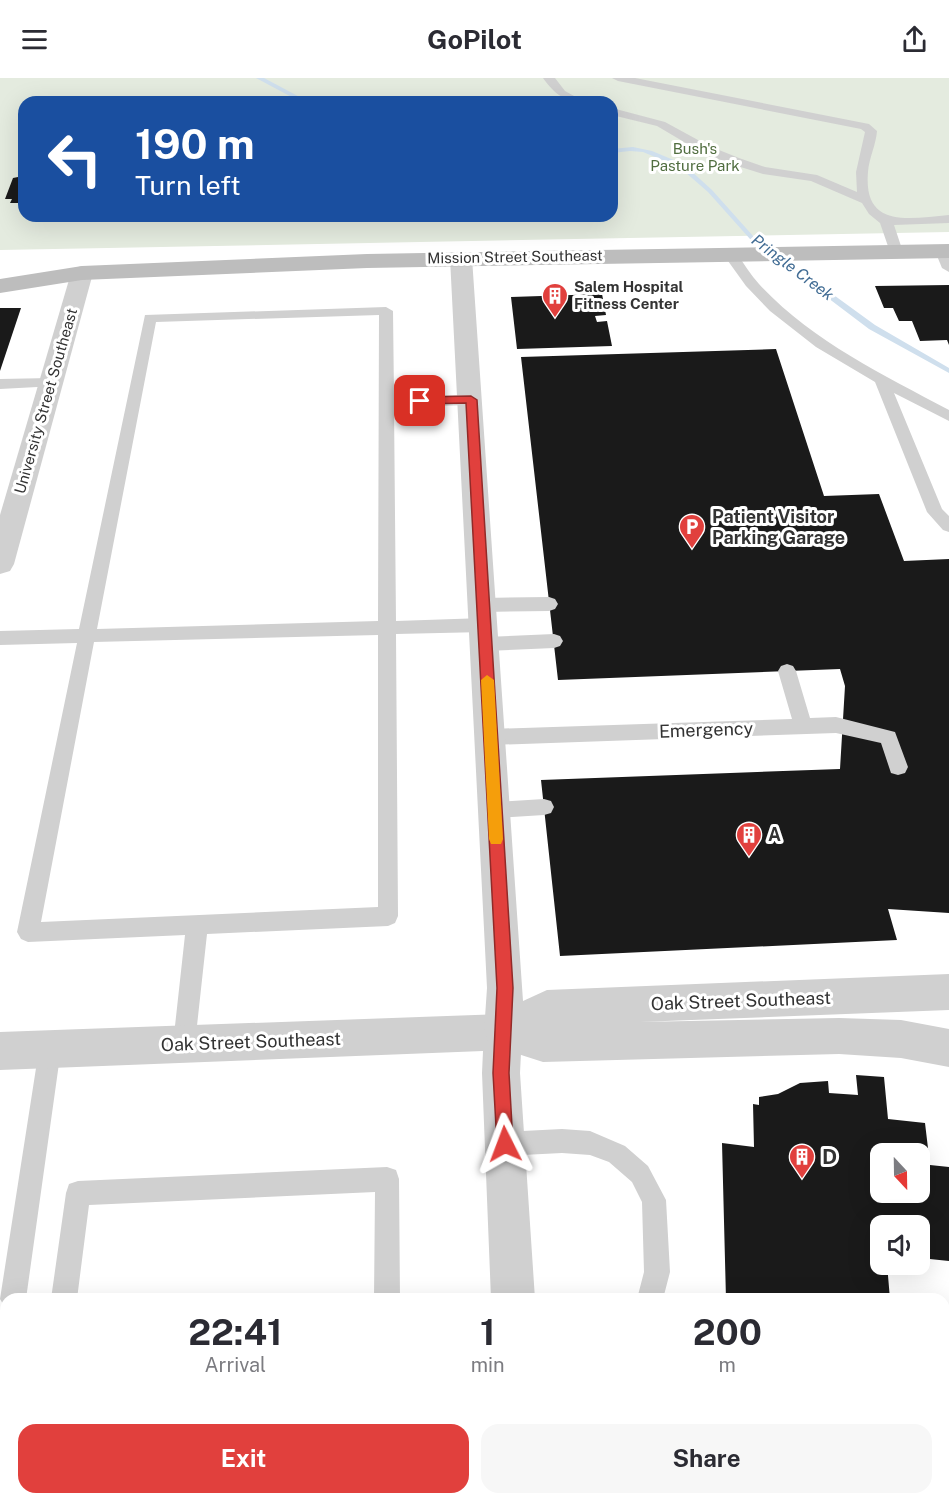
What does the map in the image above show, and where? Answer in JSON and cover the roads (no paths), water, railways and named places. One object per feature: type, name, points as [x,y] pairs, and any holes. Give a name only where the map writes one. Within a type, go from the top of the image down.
[{"type":"main road","name":"Mission Street Southeast","points":[[0,286],[82,273],[461,258],[896,252],[947,257]]},
{"type":"main road","name":"Mission Street Southeast","points":[[0,264],[82,273]]},
{"type":"street","points":[[461,258],[505,988],[501,1073],[513,1293]]},
{"type":"street","name":"University Street Southeast","points":[[1,554],[82,273]]},
{"type":"street","name":"Oak Street Southeast","points":[[503,1032],[547,1008],[949,992]]},
{"type":"street","name":"Oak Street Southeast","points":[[0,1051],[503,1032],[543,1042],[839,1036],[901,1039],[949,1048]]},
{"type":"lane","points":[[549,78],[561,93],[567,96]]},
{"type":"lane","points":[[618,78],[866,126],[871,131],[871,137],[861,180],[867,201],[877,215],[885,221],[896,252]]},
{"type":"lane","points":[[618,113],[661,124],[705,149],[746,165],[813,178],[867,201]]},
{"type":"lane","points":[[813,178],[862,169]]},
{"type":"lane","points":[[885,221],[949,219]]},
{"type":"lane","points":[[730,254],[754,287],[793,321],[840,355],[949,416]]},
{"type":"lane","points":[[386,311],[387,402],[388,916],[28,932],[150,318],[386,311]]},
{"type":"lane","points":[[881,378],[935,512],[949,526]]},
{"type":"lane","points":[[0,384],[51,383]]},
{"type":"lane","points":[[387,402],[471,400]]},
{"type":"lane","points":[[0,638],[484,624],[549,604]]},
{"type":"lane","points":[[484,624],[554,641]]},
{"type":"lane","points":[[787,671],[803,726]]},
{"type":"lane","name":"Emergency","points":[[490,737],[836,725],[888,737],[898,766]]},
{"type":"lane","points":[[495,810],[544,807]]},
{"type":"lane","points":[[184,1044],[197,925]]},
{"type":"lane","points":[[14,1293],[50,1049]]},
{"type":"lane","points":[[505,1144],[562,1141],[590,1143],[617,1154],[640,1174],[654,1200],[657,1272],[652,1293]]},
{"type":"lane","points":[[65,1293],[78,1193],[387,1179],[387,1293]]},
{"type":"waterway","name":"Pringle Creek","points":[[259,78],[294,96]]},
{"type":"waterway","name":"Pringle Creek","points":[[618,150],[645,151],[687,171],[710,191],[752,238],[872,327],[949,371]]},
{"type":"place","name":"Salem Hospital Fitness Center","points":[[555,319]]},
{"type":"place","name":"Patient Visitor Parking Garage","points":[[692,550]]},
{"type":"place","name":"A","points":[[749,858]]},
{"type":"place","name":"D","points":[[802,1180]]},
{"type":"park label","name":"Bush's Pasture Park","points":[[695,158]]}]
